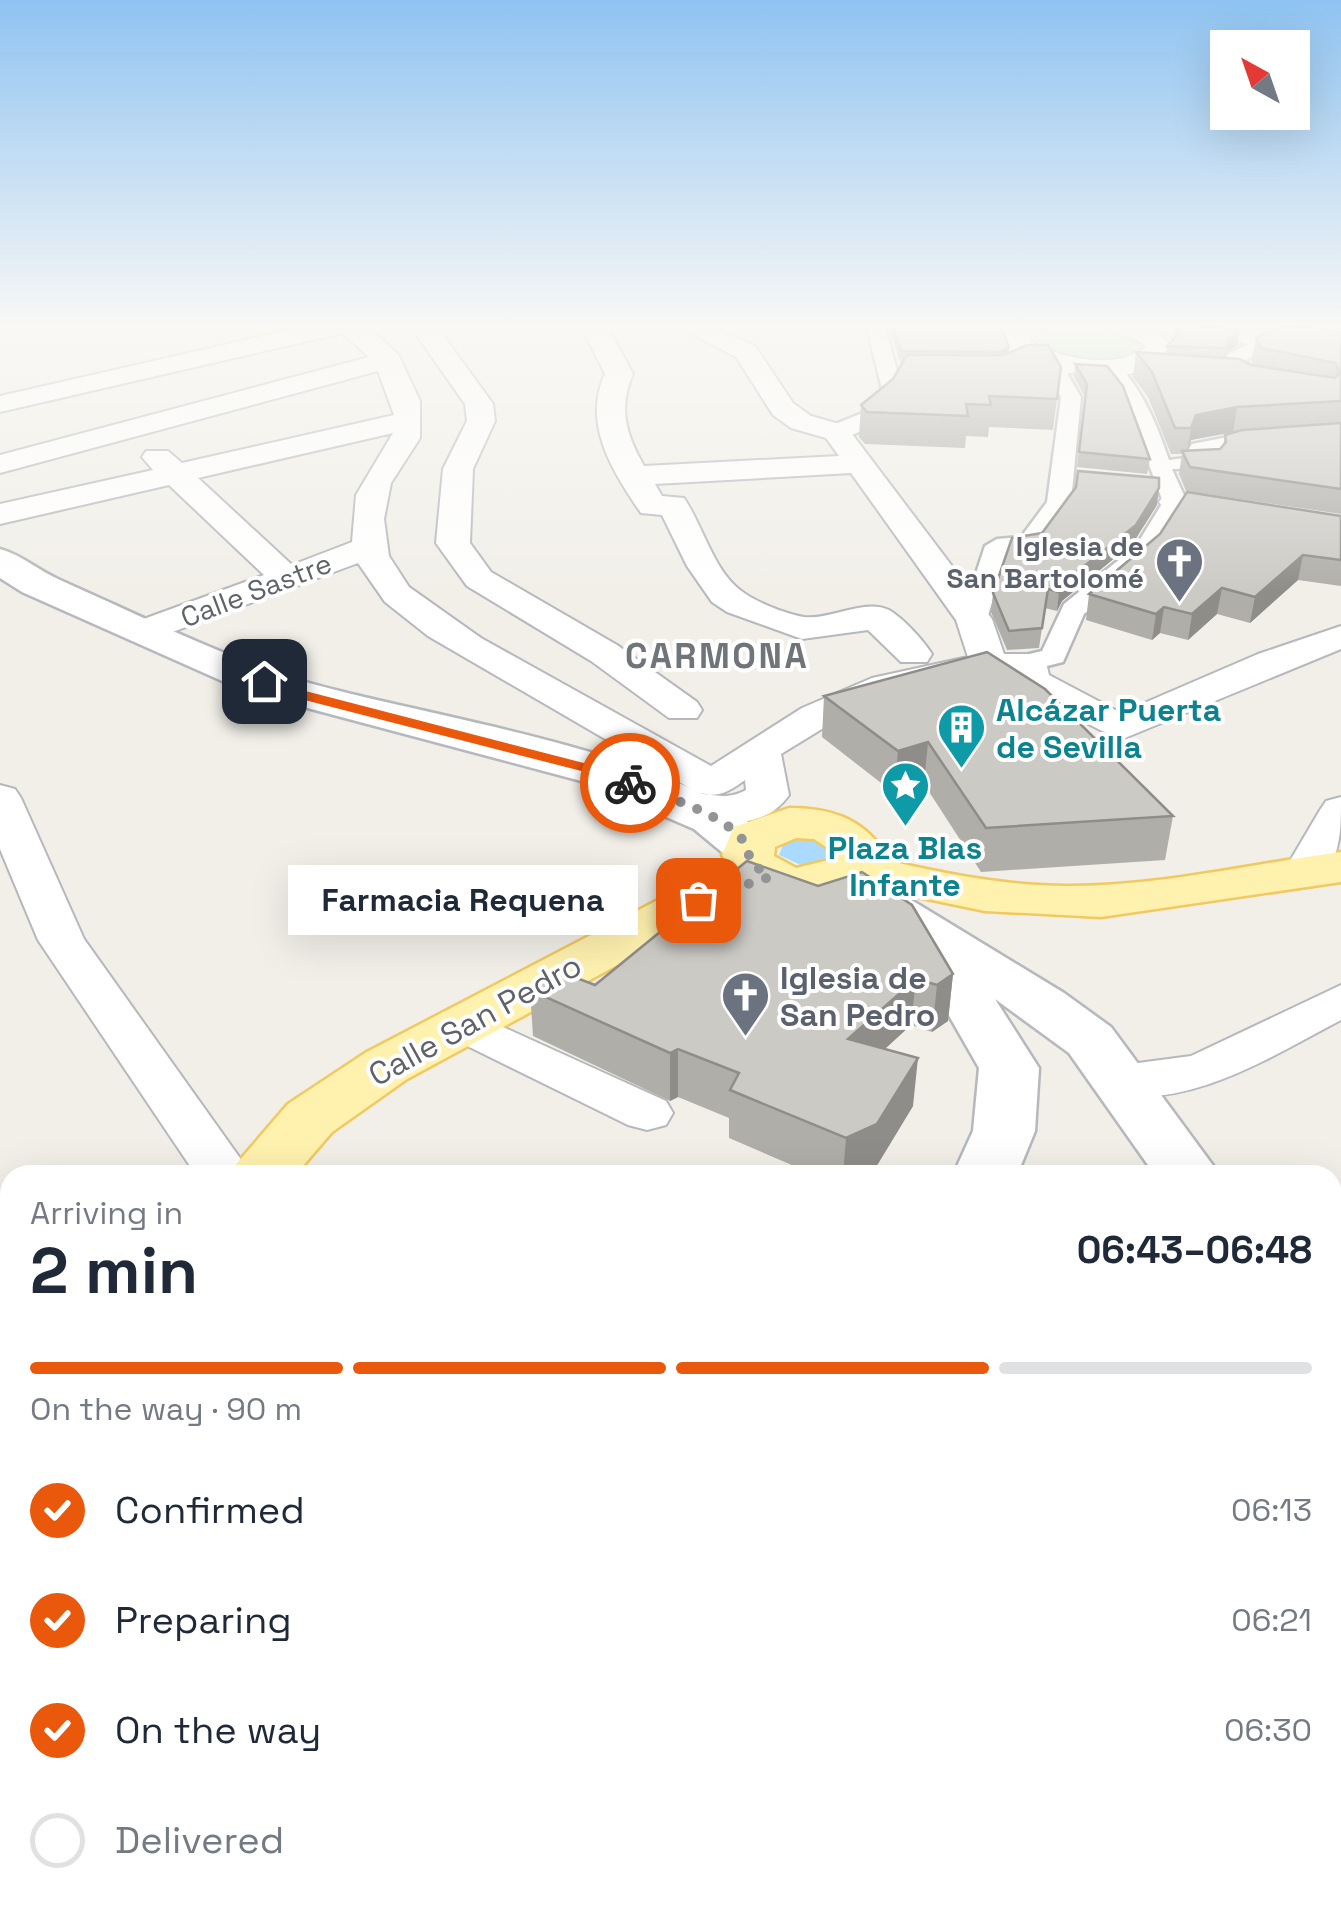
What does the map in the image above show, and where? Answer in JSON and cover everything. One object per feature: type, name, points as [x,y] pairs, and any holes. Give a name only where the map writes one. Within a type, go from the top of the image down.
[{"type":"main road","points":[[845,873],[858,860],[853,841],[786,809],[774,826],[752,838],[758,862],[804,883],[845,873],[946,890],[1065,902],[1172,895],[1324,869]]},
{"type":"main road","name":"Calle San Pedro","points":[[269,1165],[310,1118],[462,1023],[698,900],[758,862]]},
{"type":"street","points":[[0,464],[188,413]]},
{"type":"street","points":[[419,413],[425,423]]},
{"type":"street","points":[[0,514],[176,472],[425,423],[454,413]]},
{"type":"street","points":[[481,413],[482,421],[458,469],[453,542],[479,579],[604,653],[683,710]]},
{"type":"street","points":[[611,413],[611,439],[652,506],[673,505],[704,566],[724,594],[739,605],[802,628],[876,618],[914,654]]},
{"type":"street","points":[[789,413],[800,422],[836,432],[874,413]]},
{"type":"street","points":[[974,618],[997,546],[1028,544],[1072,477],[1070,413]]},
{"type":"street","points":[[602,772],[713,784],[816,716],[877,689],[916,677],[979,672],[1053,656],[1073,610],[1144,551],[1168,484],[1157,445],[1141,413]]},
{"type":"street","points":[[425,423],[376,483],[366,532],[368,548],[384,580],[431,620],[492,660],[713,784],[786,809]]},
{"type":"street","points":[[124,431],[176,472],[286,577]]},
{"type":"street","points":[[836,432],[974,618],[986,657],[979,672]]},
{"type":"street","points":[[1168,484],[1208,464],[1200,450],[1220,450],[1233,442],[1341,436]]},
{"type":"street","points":[[635,476],[858,464]]},
{"type":"street","points":[[1132,483],[1168,484],[1341,528]]},
{"type":"street","name":"Calle Sastre","points":[[143,632],[368,548]]},
{"type":"street","points":[[0,561],[36,584],[294,694],[602,772],[668,798],[731,829],[758,862]]},
{"type":"street","points":[[1031,662],[1030,680],[1120,728],[1271,662],[1335,642]]},
{"type":"street","points":[[760,750],[786,809]]},
{"type":"street","points":[[0,798],[61,940],[217,1165]]},
{"type":"street","points":[[668,798],[728,813],[751,807],[786,809]]},
{"type":"street","points":[[1324,869],[1341,810]]},
{"type":"street","points":[[845,873],[928,935],[1044,1005],[1090,1040],[1181,1165]]},
{"type":"street","points":[[928,935],[1009,1068],[1004,1131],[990,1165]]},
{"type":"street","points":[[1118,1080],[1202,1071],[1341,1000]]},
{"type":"street","points":[[462,1023],[647,1113]]},
{"type":"water","points":[[807,838],[828,847],[829,857],[803,866],[779,855],[784,843]]},
{"type":"building","points":[[903,413],[968,413],[968,416]]},
{"type":"building","points":[[1084,413],[1133,413],[1150,459],[1079,452]]},
{"type":"building","points":[[1169,413],[1204,413],[1196,415],[1191,428],[1175,428]]},
{"type":"building","points":[[1341,423],[1341,489],[1190,467],[1182,451],[1220,449],[1226,442],[1225,435],[1242,430]]},
{"type":"building","points":[[1078,471],[1159,478],[1159,488],[1136,525],[1064,582],[1059,592],[1048,589],[1042,628],[1009,631],[993,593],[1012,538],[1042,533],[1076,487]]},
{"type":"building","points":[[1187,492],[1341,516],[1341,560],[1303,555],[1255,597],[1222,588],[1192,614],[1164,607],[1156,614],[1089,594],[1160,534]]},
{"type":"building","points":[[987,652],[1045,689],[1173,816],[986,828],[928,742],[898,751],[824,696]]},
{"type":"building","points":[[747,861],[818,886],[862,872],[912,905],[953,974],[937,985],[916,979],[848,1039],[918,1058],[877,1124],[846,1138],[730,1090],[739,1073],[678,1049],[670,1053],[530,990],[553,969],[595,985]]},
{"type":"way so far","points":[[630,783],[698,810],[731,829],[747,847],[751,863],[770,877],[698,900]]},
{"type":"place","name":"Iglesia de San Bartolomé","points":[[1179,604]]},
{"type":"place","name":"Alcázar Puerta de Sevilla","points":[[961,770]]},
{"type":"place","name":"Plaza Blas Infante","points":[[905,828]]},
{"type":"place","name":"Farmacia Requena","points":[[698,900]]},
{"type":"place","name":"Iglesia de San Pedro","points":[[745,1038]]},
{"type":"district","name":"CARMONA","points":[[717,656]]},
{"type":"route","points":[[264,681],[294,694],[602,772],[630,783]]}]
